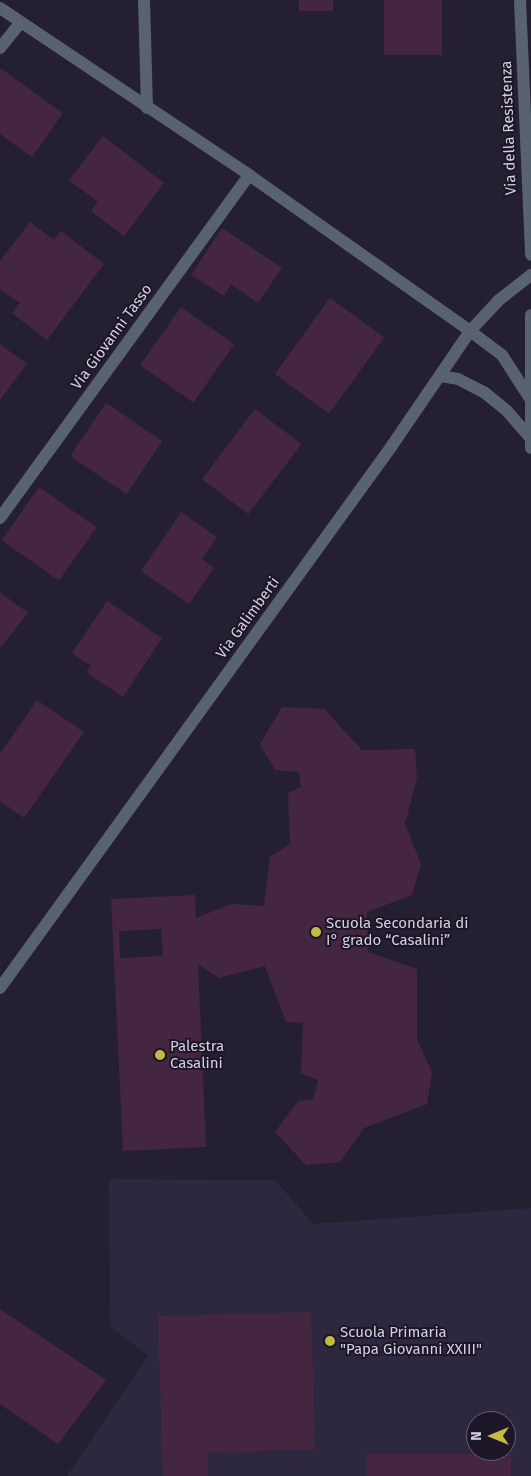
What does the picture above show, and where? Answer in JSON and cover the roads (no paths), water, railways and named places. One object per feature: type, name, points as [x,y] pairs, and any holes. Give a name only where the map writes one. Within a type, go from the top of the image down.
[{"type":"street","points":[[144,0],[147,108]]},
{"type":"street","name":"Via della Resistenza","points":[[520,0],[531,255]]},
{"type":"street","points":[[0,8],[147,108],[250,175],[470,331],[502,355],[529,397]]},
{"type":"street","points":[[0,48],[20,22]]},
{"type":"street","name":"Via Giovanni Tasso","points":[[0,518],[250,175]]},
{"type":"street","name":"Via Galimberti","points":[[0,988],[440,376],[470,331],[499,300],[531,274]]},
{"type":"street","points":[[531,315],[529,397],[531,448]]},
{"type":"street","points":[[440,376],[458,379],[485,393],[507,411],[530,437]]},
{"type":"place","name":"Scuola Secondaria di I° grado “Casalini”","points":[[316,932]]},
{"type":"place","name":"Palestra Casalini","points":[[160,1055]]},
{"type":"place","name":"Scuola Primaria \"Papa Giovanni XXIII\"","points":[[330,1341]]}]
